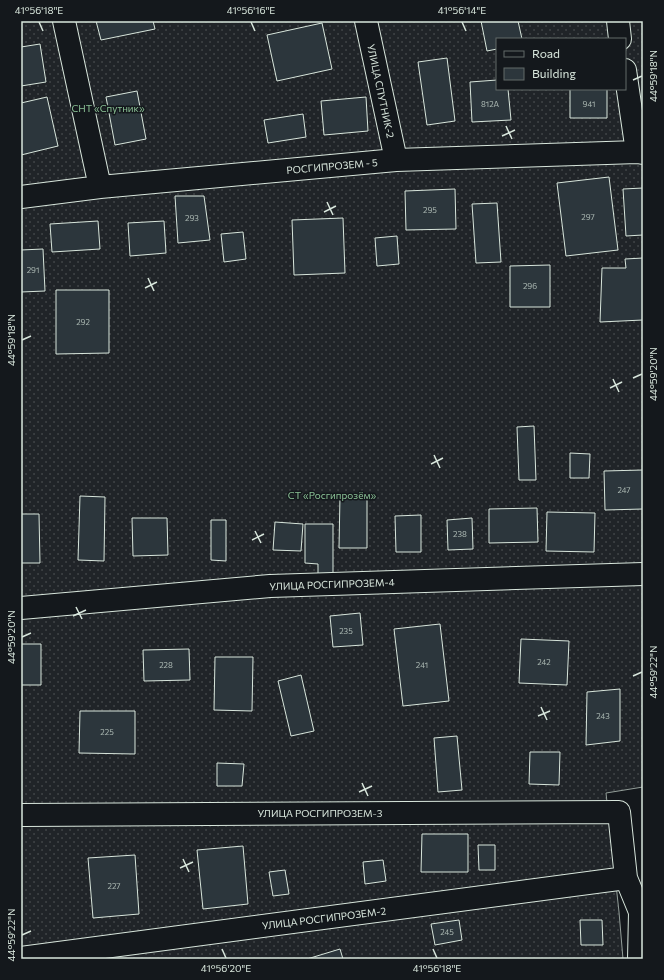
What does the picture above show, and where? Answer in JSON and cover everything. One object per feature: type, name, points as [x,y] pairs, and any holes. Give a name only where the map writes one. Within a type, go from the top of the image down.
[{"type":"street","points":[[64,21],[100,187]]},
{"type":"street","name":"УЛИЦА СПУТНИК-2","points":[[366,21],[396,160]]},
{"type":"street","points":[[618,21],[620,38]]},
{"type":"street","points":[[626,75],[640,152]]},
{"type":"street","name":"РОСГИПРОЗЕМ - 5","points":[[21,197],[100,187],[396,160],[640,152]]},
{"type":"street","name":"УЛИЦА РОСГИПРОЗЕМ-4","points":[[21,608],[270,586],[643,574]]},
{"type":"street","name":"УЛИЦА РОСГИПРОЗЕМ-3","points":[[21,815],[619,812],[626,878]]},
{"type":"street","points":[[626,878],[640,912],[639,959]]},
{"type":"street","name":"УЛИЦА РОСГИПРОЗЕМ-2","points":[[21,958],[626,878]]},
{"type":"green space","name":"СТ «Росгипрозём»","points":[[21,21],[643,21],[643,787],[606,793],[623,959],[21,959]]},
{"type":"building","points":[[96,21],[153,21],[155,29],[101,40]]},
{"type":"building","points":[[481,21],[518,21],[522,38],[496,38],[496,49],[487,51]]},
{"type":"building","points":[[322,23],[332,69],[277,81],[267,35]]},
{"type":"building","points":[[40,44],[46,82],[21,86],[21,47]]},
{"type":"building","points":[[447,58],[455,121],[427,125],[418,62]]},
{"type":"building","points":[[496,80],[496,90],[508,90],[511,120],[472,122],[470,82]]},
{"type":"building","points":[[570,90],[607,90],[607,118],[570,118]]},
{"type":"building","points":[[137,91],[146,139],[115,145],[106,97]]},
{"type":"building","points":[[47,97],[58,146],[21,155],[21,103]]},
{"type":"building","points":[[366,97],[368,131],[324,135],[321,101]]},
{"type":"building","points":[[303,114],[306,137],[268,143],[264,120]]},
{"type":"building","points":[[609,177],[618,250],[566,256],[557,183]]},
{"type":"building","points":[[643,188],[643,235],[626,236],[623,189]]},
{"type":"building","points":[[455,189],[456,229],[406,230],[405,191]]},
{"type":"building","points":[[175,196],[204,196],[210,240],[178,243]]},
{"type":"building","points":[[497,203],[501,262],[476,263],[472,204]]},
{"type":"building","points":[[343,218],[345,273],[294,275],[292,220]]},
{"type":"building","points":[[98,221],[100,249],[52,252],[50,224]]},
{"type":"building","points":[[164,221],[166,253],[130,256],[128,223]]},
{"type":"building","points":[[243,232],[246,259],[224,262],[221,234]]},
{"type":"building","points":[[397,236],[399,264],[377,266],[375,238]]},
{"type":"building","points":[[43,249],[45,291],[21,292],[21,250]]},
{"type":"building","points":[[643,258],[643,320],[600,322],[602,268],[626,268],[625,259]]},
{"type":"building","points":[[550,265],[550,307],[510,307],[510,266]]},
{"type":"building","points":[[56,290],[109,290],[109,353],[56,354]]},
{"type":"building","points":[[534,426],[536,480],[519,480],[517,427]]},
{"type":"building","points":[[570,453],[590,454],[589,478],[570,478]]},
{"type":"building","points":[[643,470],[643,509],[605,510],[604,471]]},
{"type":"building","points":[[80,496],[105,497],[104,561],[78,560]]},
{"type":"building","points":[[340,496],[367,497],[367,548],[339,548]]},
{"type":"building","points":[[537,508],[538,542],[489,543],[489,509]]},
{"type":"building","points":[[547,512],[595,513],[594,552],[546,551]]},
{"type":"building","points":[[21,514],[39,514],[40,563],[21,563]]},
{"type":"building","points":[[421,515],[421,552],[396,552],[395,516]]},
{"type":"building","points":[[132,518],[167,518],[168,555],[133,556]]},
{"type":"building","points":[[472,518],[473,549],[448,550],[447,520]]},
{"type":"building","points":[[211,520],[226,520],[226,561],[211,560]]},
{"type":"building","points":[[275,522],[303,524],[301,551],[273,550]]},
{"type":"building","points":[[305,524],[333,524],[333,575],[318,576],[318,564],[305,563]]},
{"type":"building","points":[[360,613],[363,645],[333,647],[330,616]]},
{"type":"building","points":[[440,624],[449,701],[403,706],[394,629]]},
{"type":"building","points":[[521,639],[569,641],[567,685],[519,683]]},
{"type":"building","points":[[21,644],[41,644],[41,685],[21,685]]},
{"type":"building","points":[[189,649],[190,680],[144,681],[143,650]]},
{"type":"building","points":[[215,657],[253,657],[252,711],[214,710]]},
{"type":"building","points":[[301,675],[314,731],[291,736],[278,681]]},
{"type":"building","points":[[620,689],[620,741],[586,745],[587,692]]},
{"type":"building","points":[[80,711],[135,711],[135,754],[79,753]]},
{"type":"building","points":[[457,736],[462,790],[438,792],[434,738]]},
{"type":"building","points":[[530,752],[560,752],[559,785],[529,784]]},
{"type":"building","points":[[217,763],[244,764],[242,786],[217,786]]},
{"type":"building","points":[[422,834],[468,834],[468,872],[421,872]]},
{"type":"building","points":[[478,845],[495,845],[495,870],[479,870]]},
{"type":"building","points":[[243,846],[248,904],[203,909],[197,850]]},
{"type":"building","points":[[135,855],[139,914],[93,918],[88,858]]},
{"type":"building","points":[[383,860],[386,881],[365,884],[363,862]]},
{"type":"building","points":[[285,870],[289,894],[273,896],[269,872]]},
{"type":"building","points":[[459,920],[462,940],[435,945],[431,924]]},
{"type":"building","points":[[580,920],[602,920],[603,945],[581,945]]},
{"type":"building","points":[[340,949],[343,959],[307,959]]},
{"type":"park label","name":"СНТ «Спутник»","points":[[108,108]]}]
